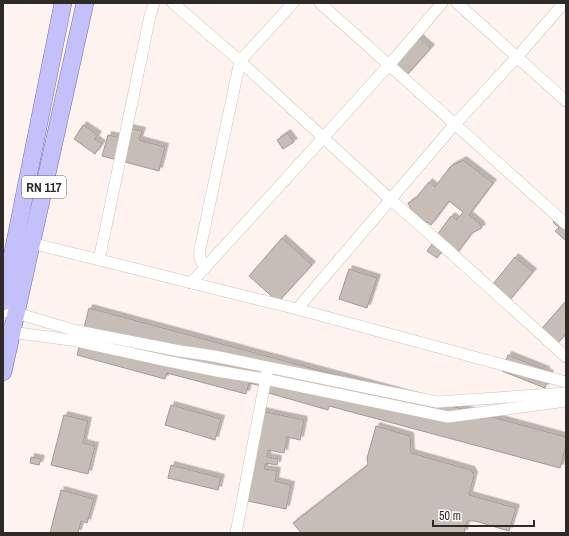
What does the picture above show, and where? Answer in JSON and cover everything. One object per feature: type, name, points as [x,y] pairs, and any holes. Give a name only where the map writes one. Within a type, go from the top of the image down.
[{"type":"main road","name":"RN 117","points":[[3,302],[63,3]]},
{"type":"main road","name":"RN 117","points":[[3,372],[10,312],[31,243],[85,3]]},
{"type":"street","points":[[99,260],[154,3]]},
{"type":"street","points":[[173,3],[240,61],[390,199],[566,357]]},
{"type":"street","points":[[205,267],[200,261],[200,249],[240,61],[293,3]]},
{"type":"street","points":[[320,3],[566,224]]},
{"type":"street","points":[[191,283],[323,138],[442,3]]},
{"type":"street","points":[[457,3],[566,101]]},
{"type":"street","points":[[297,310],[455,124],[517,57],[564,3]]},
{"type":"street","points":[[31,243],[297,310],[566,382]]},
{"type":"street","points":[[10,312],[77,331],[214,356],[266,373],[448,417],[566,401]]},
{"type":"street","points":[[7,332],[71,340],[162,360],[266,373],[437,402],[566,392]]},
{"type":"street","points":[[236,533],[266,373]]},
{"type":"street","points":[[434,414],[437,402]]},
{"type":"building","points":[[415,34],[431,48],[405,77],[389,63]]},
{"type":"building","points":[[83,125],[98,135],[95,139],[102,144],[95,154],[74,139]]},
{"type":"building","points":[[124,127],[142,131],[139,140],[165,147],[159,171],[102,156],[108,135],[121,138]]},
{"type":"building","points":[[287,133],[294,142],[283,149],[277,140]]},
{"type":"building","points":[[463,160],[493,183],[469,215],[480,224],[482,228],[472,233],[453,258],[443,250],[437,258],[427,251],[435,240],[432,242],[451,216],[457,220],[463,212],[449,201],[431,225],[427,222],[418,226],[406,217],[411,209],[408,203],[415,199],[429,182],[435,187],[450,167]]},
{"type":"building","points":[[557,218],[566,226],[566,241],[555,231],[559,228],[553,222]]},
{"type":"building","points":[[282,238],[312,265],[278,302],[249,276]]},
{"type":"building","points":[[515,257],[533,272],[507,303],[489,289]]},
{"type":"building","points":[[349,269],[377,278],[367,308],[339,299]]},
{"type":"building","points":[[565,302],[566,334],[553,348],[537,334]]},
{"type":"building","points":[[89,308],[566,437],[566,446],[560,468],[329,406],[328,410],[265,392],[266,387],[249,383],[246,394],[167,373],[165,379],[77,355]]},
{"type":"building","points":[[508,355],[546,370],[546,372],[550,374],[545,388],[502,371]]},
{"type":"building","points":[[171,405],[221,419],[215,440],[165,425]]},
{"type":"building","points":[[256,410],[304,420],[300,440],[287,437],[284,453],[268,450],[267,457],[278,459],[277,465],[266,463],[264,469],[277,471],[275,481],[291,485],[286,509],[238,499]]},
{"type":"building","points":[[64,415],[88,421],[83,443],[95,446],[88,474],[51,465]]},
{"type":"building","points":[[376,426],[410,436],[411,453],[471,470],[474,475],[469,495],[516,508],[509,531],[475,521],[467,521],[464,533],[301,533],[293,523],[368,465],[367,458]]},
{"type":"building","points":[[31,457],[41,459],[39,465],[30,463]]},
{"type":"building","points":[[171,465],[221,478],[218,490],[168,478]]},
{"type":"building","points":[[61,490],[94,499],[87,523],[81,521],[78,533],[50,533]]}]
